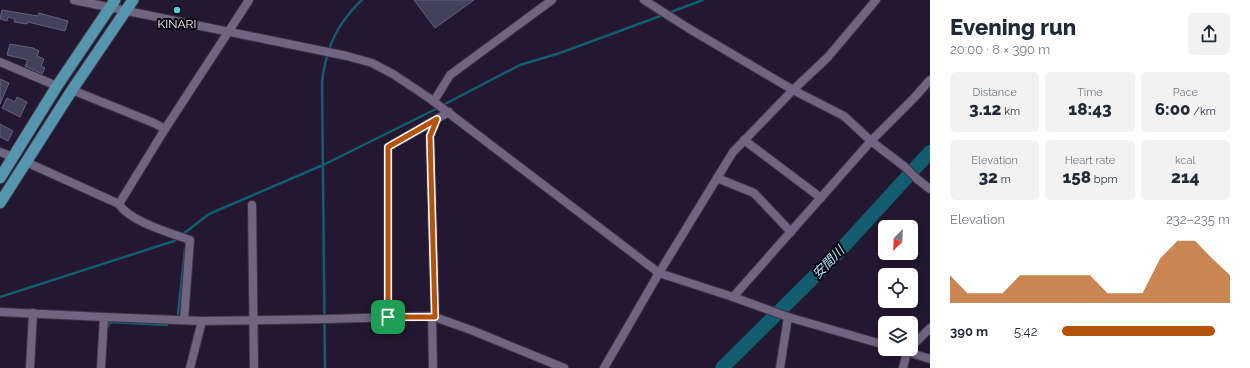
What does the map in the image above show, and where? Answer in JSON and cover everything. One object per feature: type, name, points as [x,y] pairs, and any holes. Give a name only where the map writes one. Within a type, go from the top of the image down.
[{"type":"main road","points":[[0,203],[72,90],[133,0]]},
{"type":"main road","points":[[0,178],[57,86],[112,4]]},
{"type":"street","points":[[74,0],[112,4],[126,11],[322,51],[372,64],[393,74],[435,102],[659,273],[788,317],[878,343]]},
{"type":"street","points":[[119,204],[165,129],[249,0]]},
{"type":"street","points":[[435,102],[450,75],[552,0]]},
{"type":"street","points":[[644,0],[660,11],[794,90],[844,116],[871,140],[905,166],[917,179],[930,189]]},
{"type":"street","points":[[604,368],[659,273],[733,152],[828,57],[876,0]]},
{"type":"street","points":[[0,62],[57,86]]},
{"type":"street","points":[[733,297],[871,140],[914,98],[930,80]]},
{"type":"street","points":[[72,90],[154,123],[165,129]]},
{"type":"street","points":[[388,317],[388,147],[437,119],[447,111]]},
{"type":"street","points":[[433,368],[434,316],[430,136],[437,119]]},
{"type":"street","points":[[744,140],[821,198]]},
{"type":"street","points":[[0,152],[13,157]]},
{"type":"street","points":[[26,162],[119,204],[123,210],[147,224],[190,240],[184,320]]},
{"type":"street","points":[[717,178],[754,193],[791,232]]},
{"type":"street","points":[[252,205],[254,368]]},
{"type":"street","points":[[0,312],[184,320],[324,319],[434,316],[513,346],[564,368]]},
{"type":"street","points":[[30,368],[33,313]]},
{"type":"street","points":[[101,368],[104,317]]},
{"type":"street","points":[[780,368],[788,317]]},
{"type":"street","points":[[190,368],[202,320]]},
{"type":"street","points":[[918,340],[930,328]]},
{"type":"street","points":[[918,353],[930,358]]},
{"type":"street","points":[[903,368],[907,356]]},
{"type":"building","points":[[414,0],[474,0],[435,28]]},
{"type":"building","points":[[2,10],[38,16],[39,13],[68,21],[65,31],[28,22],[27,24],[14,22],[15,19],[8,17],[7,21],[0,19]]},
{"type":"building","points":[[10,44],[33,48],[39,51],[37,56],[44,59],[41,66],[45,68],[42,74],[25,66],[28,60],[7,55]]},
{"type":"building","points":[[0,79],[9,83],[0,104]]},
{"type":"building","points":[[17,97],[27,102],[20,117],[2,108],[7,98],[15,102]]},
{"type":"building","points":[[0,124],[13,131],[8,141],[0,137]]},
{"type":"waterway","points":[[325,368],[322,82],[327,54],[334,37],[343,22],[362,0]]},
{"type":"waterway","points":[[668,13],[703,0]]},
{"type":"waterway","points":[[443,105],[520,65],[560,53],[663,15]]},
{"type":"waterway","points":[[182,235],[209,214],[323,165],[438,108]]},
{"type":"waterway","name":"安間川","points":[[722,368],[834,257],[930,152]]},
{"type":"waterway","points":[[0,297],[174,241],[178,238]]},
{"type":"waterway","points":[[178,314],[185,249]]},
{"type":"waterway","points":[[107,328],[110,322],[167,325]]},
{"type":"place","name":"KINARI","points":[[177,10]]},
{"type":"route","points":[[437,119],[430,136],[435,317],[388,317],[388,147],[437,119]]}]
